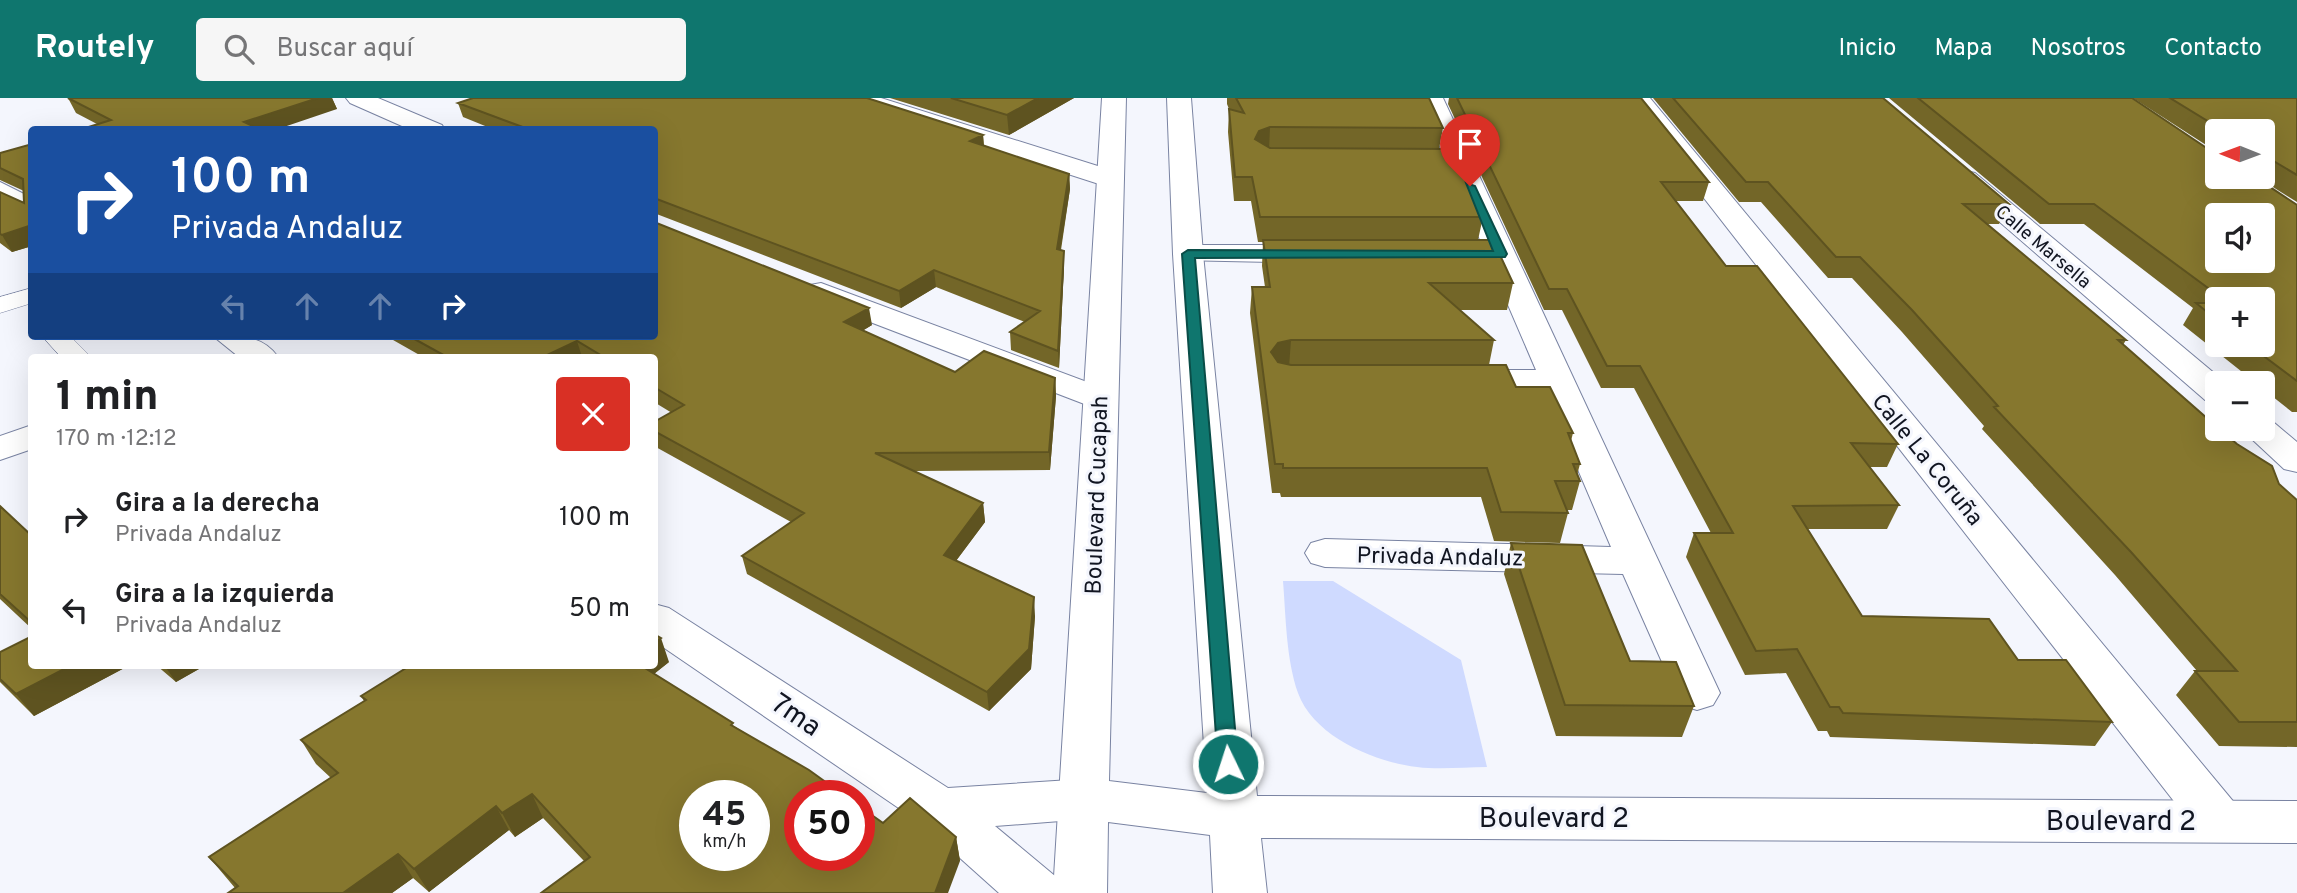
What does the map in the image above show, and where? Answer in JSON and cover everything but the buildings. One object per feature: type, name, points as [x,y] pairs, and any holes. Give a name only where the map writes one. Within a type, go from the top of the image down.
[{"type":"street","points":[[358,98],[424,126]]},
{"type":"street","points":[[857,98],[1111,179]]},
{"type":"street","name":"Boulevard Cucapah","points":[[1080,893],[1114,98]]},
{"type":"street","points":[[1179,98],[1188,254],[1240,893]]},
{"type":"street","points":[[1431,98],[1446,162],[1487,254],[1556,380],[1697,693]]},
{"type":"street","name":"Calle La Coruña","points":[[1638,98],[2219,821]]},
{"type":"street","name":"Calle Marsella","points":[[1944,161],[2205,383]]},
{"type":"street","points":[[0,190],[28,208]]},
{"type":"street","points":[[1188,254],[1350,254]]},
{"type":"street","points":[[797,283],[1100,398]]},
{"type":"street","points":[[1423,380],[1556,380]]},
{"type":"street","points":[[0,449],[28,438]]},
{"type":"street","points":[[2273,441],[2297,461]]},
{"type":"street","name":"Privada Andaluz","points":[[1325,554],[1638,561]]},
{"type":"street","name":"7ma","points":[[658,622],[940,809]]},
{"type":"street","name":"Boulevard 2","points":[[940,809],[1086,799],[1232,817],[2297,822]]},
{"type":"street","points":[[940,809],[1036,893]]},
{"type":"lane","points":[[59,340],[74,354]]},
{"type":"shaded area","points":[[1283,581],[1333,581],[1461,660],[1487,767],[1417,767],[1383,760],[1348,745],[1317,722],[1306,709],[1294,680],[1287,638]]},
{"type":"route","points":[[1228,764],[1188,254],[1501,254],[1470,186]]}]
